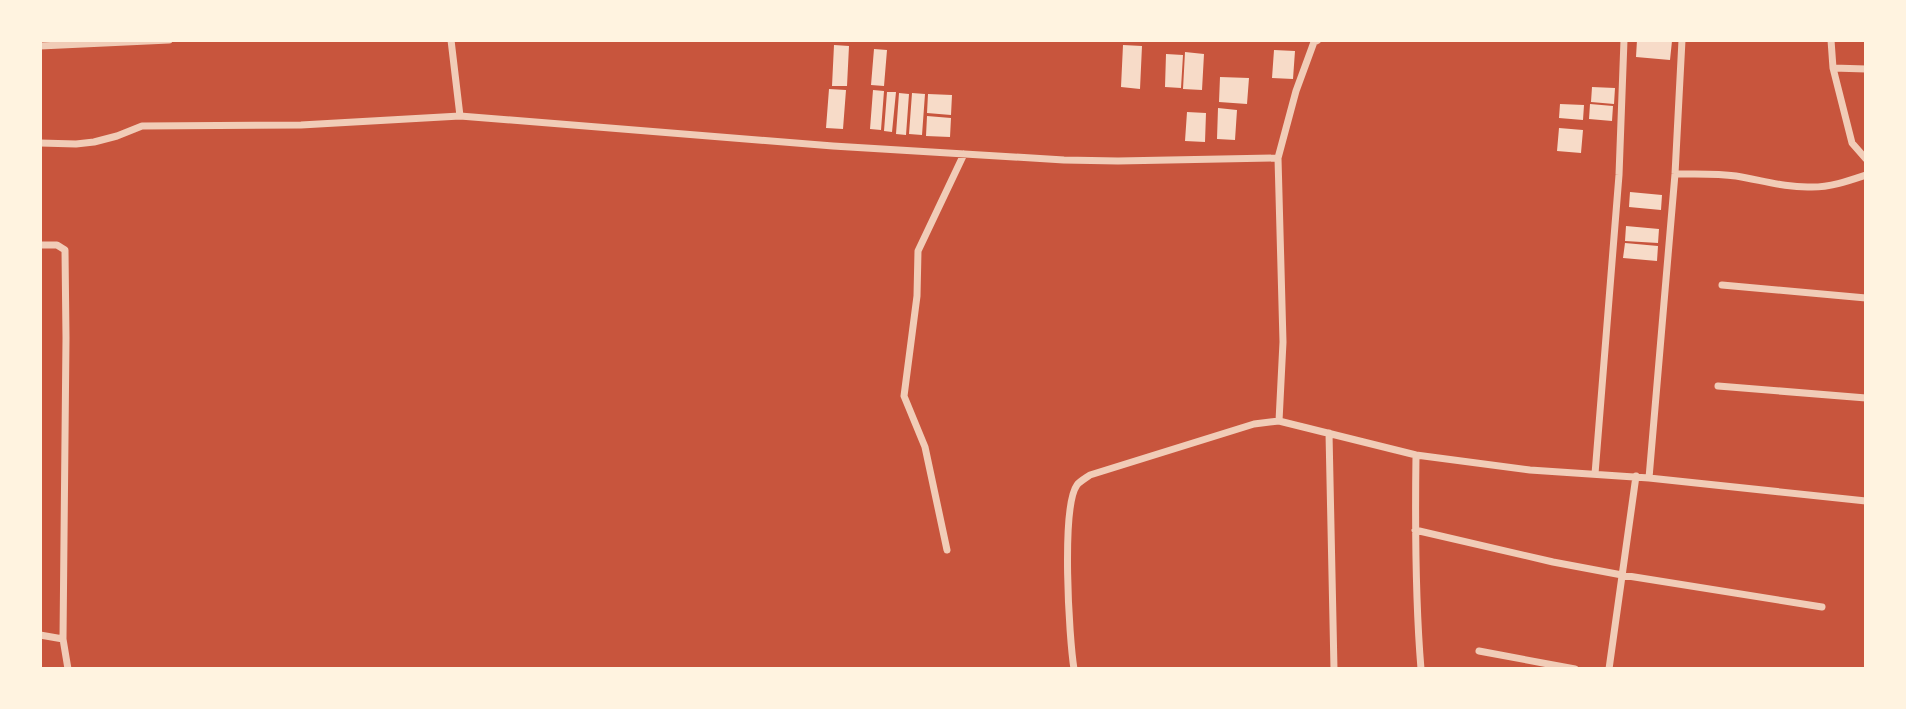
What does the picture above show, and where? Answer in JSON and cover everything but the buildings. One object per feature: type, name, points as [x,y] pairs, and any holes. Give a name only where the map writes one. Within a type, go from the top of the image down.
[{"type":"street","points":[[40,46],[169,40]]},
{"type":"street","points":[[451,40],[460,116]]},
{"type":"street","points":[[1279,421],[1283,342],[1278,158],[1296,91],[1314,42],[1318,40]]},
{"type":"street","points":[[1595,474],[1619,175],[1624,40]]},
{"type":"street","points":[[1649,478],[1675,174],[1682,40]]},
{"type":"street","points":[[1831,40],[1833,68],[1852,143],[1866,159]]},
{"type":"street","points":[[1833,68],[1866,69]]},
{"type":"street","points":[[40,143],[94,142],[142,126],[301,125],[460,116],[833,146],[1064,160],[1278,158]]},
{"type":"street","points":[[947,550],[925,447],[904,396],[917,296],[918,251],[964,154]]},
{"type":"street","points":[[1675,174],[1735,175],[1778,185],[1812,187],[1841,183],[1866,175]]},
{"type":"street","points":[[40,245],[57,245],[65,250],[63,639],[68,669]]},
{"type":"street","points":[[1722,285],[1866,298]]},
{"type":"street","points":[[1718,386],[1866,398]]},
{"type":"street","points":[[1074,669],[1068,585],[1071,499],[1077,483],[1090,475],[1254,424],[1279,421],[1416,455],[1530,470],[1636,476],[1866,501]]},
{"type":"street","points":[[1329,433],[1334,669]]},
{"type":"street","points":[[1416,455],[1417,622],[1421,669]]},
{"type":"street","points":[[1609,669],[1636,476]]},
{"type":"street","points":[[1415,530],[1553,562],[1822,607]]},
{"type":"street","points":[[40,635],[63,639]]},
{"type":"street","points":[[1479,651],[1575,669]]}]
